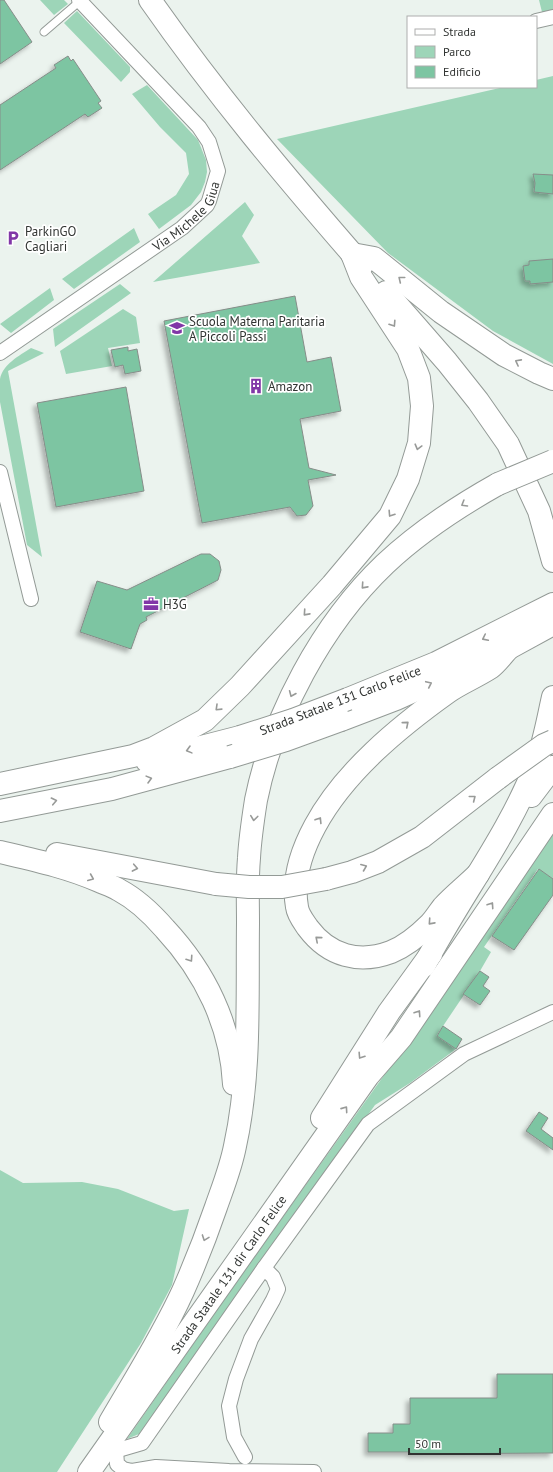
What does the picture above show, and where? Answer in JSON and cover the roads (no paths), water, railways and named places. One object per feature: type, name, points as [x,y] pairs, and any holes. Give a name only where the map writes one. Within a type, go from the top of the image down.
[{"type":"highway","points":[[150,0],[187,53],[249,133],[352,254],[447,362],[478,401],[508,444],[539,511],[553,561]]},
{"type":"highway","points":[[352,254],[374,258],[441,312],[491,346],[539,373],[553,379]]},
{"type":"highway","points":[[0,784],[133,756],[154,748],[205,720],[240,686],[390,516],[408,479],[419,443],[422,406],[419,378],[408,349],[361,277],[352,254]]},
{"type":"highway","points":[[110,1422],[152,1350],[182,1292],[200,1251],[229,1173],[236,1146],[244,1098],[247,1046],[248,860],[256,800],[276,734],[295,688],[320,644],[350,603],[384,565],[425,530],[461,505],[498,484],[553,461]]},
{"type":"highway","name":"Strada Statale 131 Carlo Felice","points":[[0,811],[112,789],[230,757],[286,740],[341,720],[396,699],[509,648],[525,629],[553,604]]},
{"type":"highway","name":"Strada Statale 131 Carlo Felice","points":[[0,794],[55,784],[240,737],[293,720],[348,699],[436,662],[525,629],[553,624]]},
{"type":"highway","points":[[478,874],[443,907],[431,923],[413,939],[393,951],[376,957],[349,957],[336,952],[312,934],[302,920],[297,908],[297,874],[301,854],[315,826],[336,793],[376,751],[427,707],[455,687],[491,667],[509,648]]},
{"type":"highway","points":[[368,1076],[430,954],[516,808],[536,764],[546,732],[553,697]]},
{"type":"highway","points":[[0,851],[17,848],[76,857],[216,884],[249,887],[282,887],[326,879],[352,872],[378,862],[422,836],[498,778],[544,745],[553,741]]},
{"type":"highway","points":[[504,830],[553,768]]},
{"type":"highway","points":[[368,1076],[401,1038],[553,814]]},
{"type":"highway","points":[[0,851],[63,867],[119,890],[155,918],[182,947],[204,978],[223,1023],[234,1076],[235,1097],[233,1119],[221,1176],[218,1202]]},
{"type":"highway","points":[[73,1472],[158,1359],[283,1179],[389,1012],[430,954]]},
{"type":"highway","name":"Strada Statale 131 dir Carlo Felice","points":[[88,1472],[108,1452],[368,1076]]},
{"type":"street","name":"Via Michele Giua","points":[[0,353],[182,228],[209,202],[218,170],[209,142],[199,127],[80,1]]},
{"type":"street","points":[[537,21],[553,17]]},
{"type":"street","points":[[0,472],[31,599]]},
{"type":"street","points":[[314,1472],[229,1471],[156,1467],[132,1471],[123,1469],[108,1452],[142,1443],[264,1268],[368,1124],[464,1054],[553,1012]]},
{"type":"street","points":[[245,1457],[234,1437],[229,1406],[236,1379],[251,1339],[278,1289],[273,1277],[264,1268]]},
{"type":"lane","points":[[44,32],[80,1]]},
{"type":"place","name":"ParkinGO Cagliari","points":[[13,238]]},
{"type":"place","name":"Scuola Materna Paritaria A Piccoli Passi","points":[[177,328]]},
{"type":"place","name":"Amazon","points":[[256,386]]},
{"type":"place","name":"H3G","points":[[151,604]]}]
